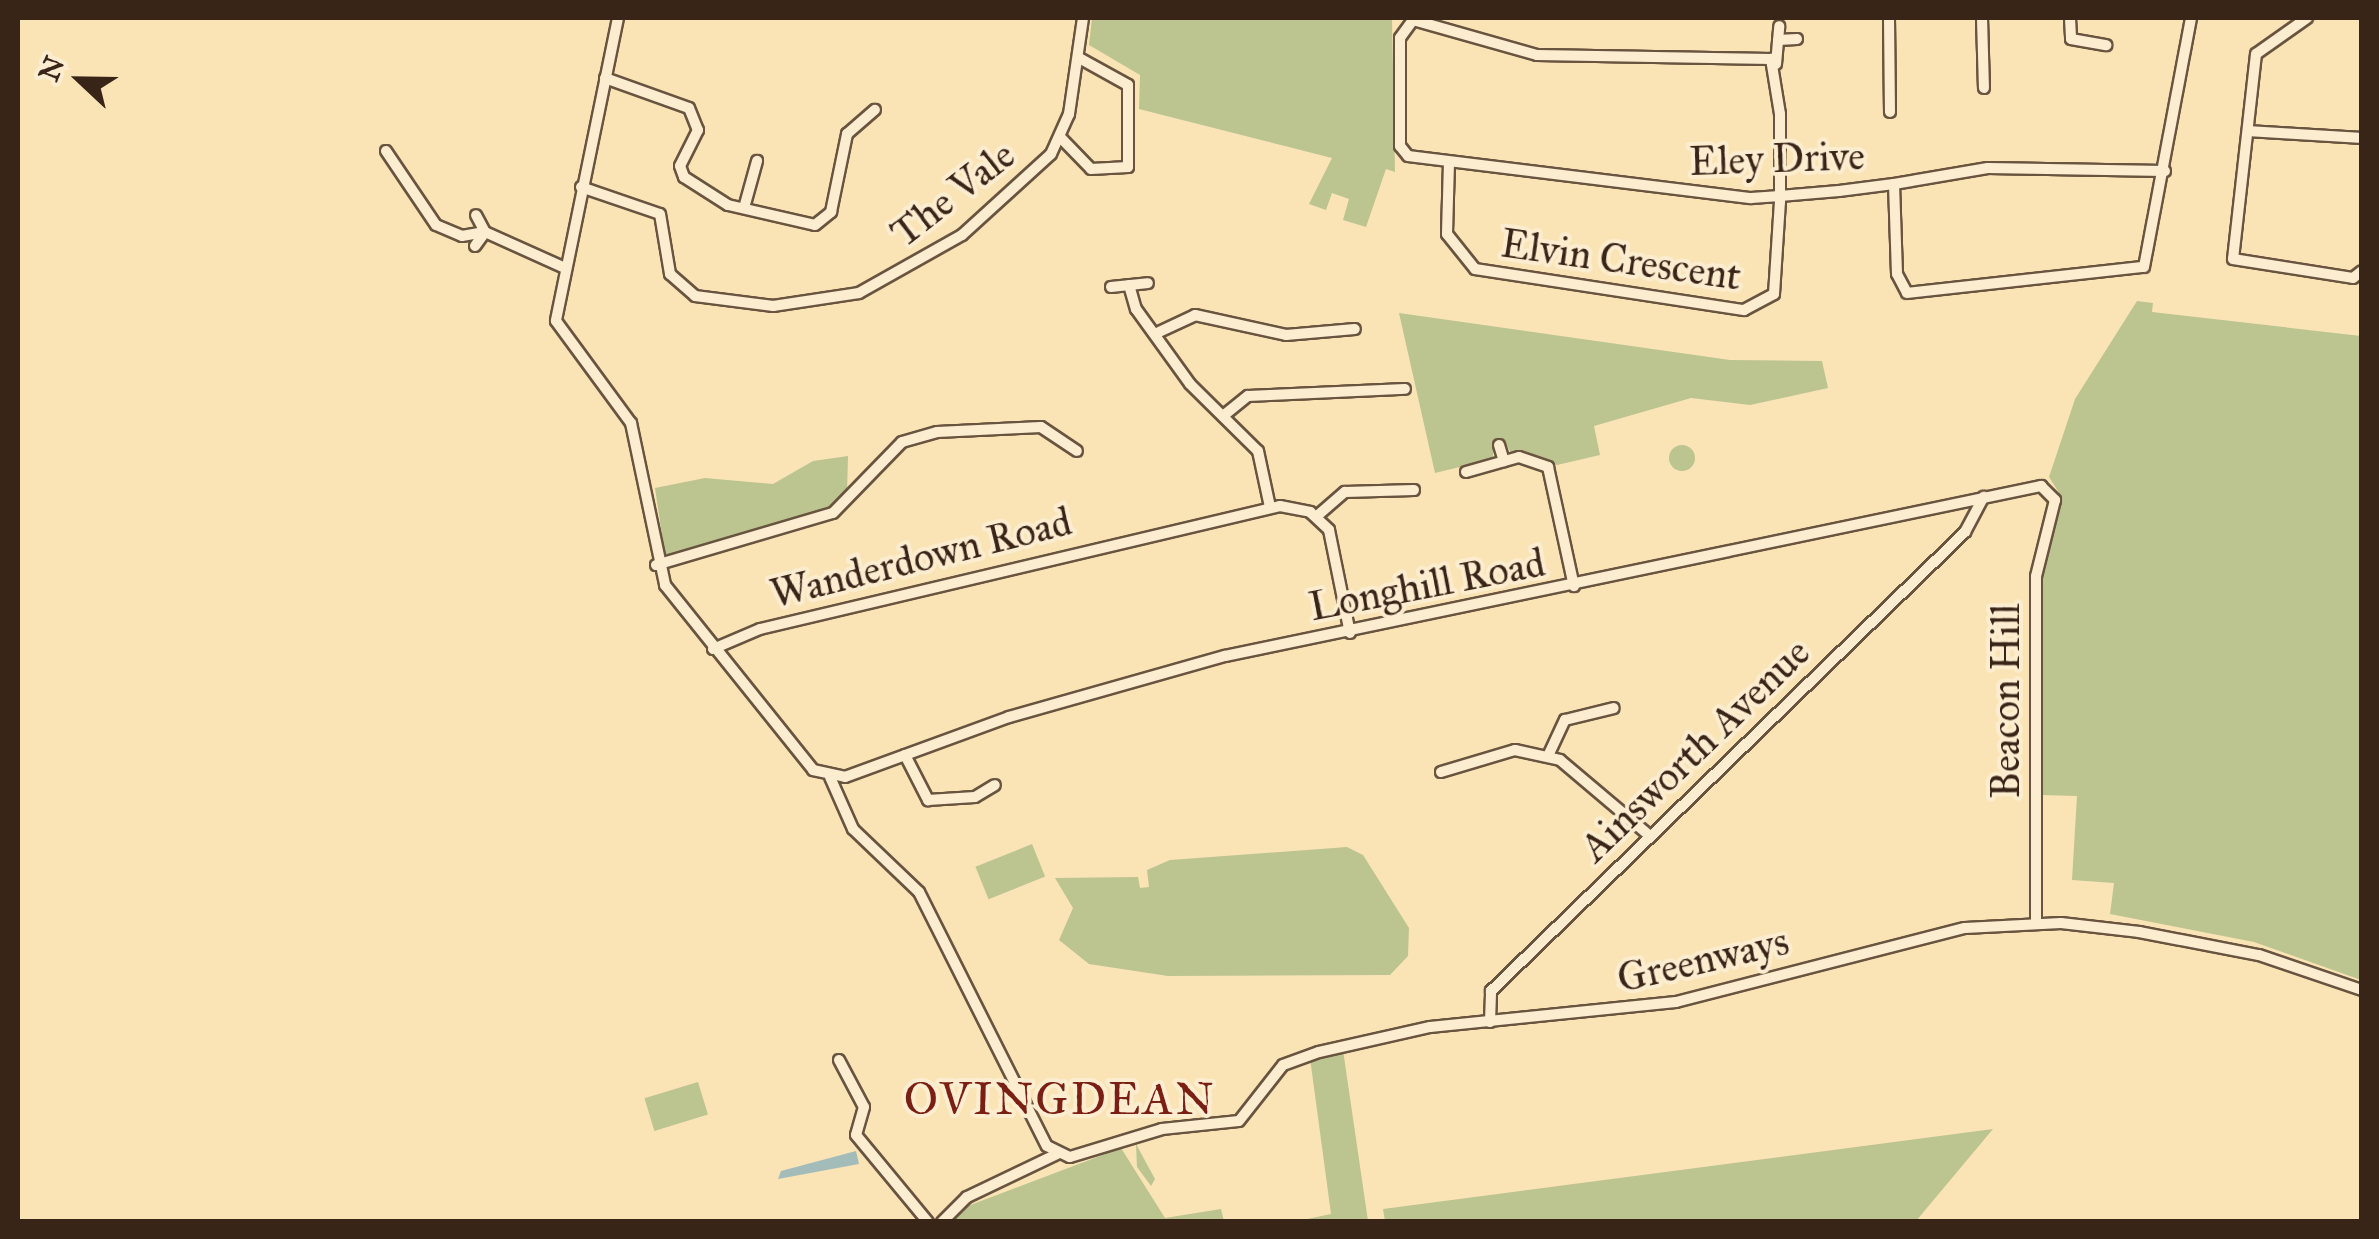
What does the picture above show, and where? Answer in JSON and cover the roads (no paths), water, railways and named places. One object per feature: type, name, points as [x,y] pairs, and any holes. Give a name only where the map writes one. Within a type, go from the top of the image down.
[{"type":"street","points":[[618,18],[563,267],[558,330],[631,422],[656,564],[713,649],[801,759],[830,777],[854,829],[919,892],[1057,1154],[967,1198],[942,1222]]},
{"type":"street","name":"The Vale","points":[[581,187],[660,214],[670,274],[690,294],[811,304],[874,287],[938,253],[1061,138],[1083,18]]},
{"type":"street","points":[[1889,18],[1890,112]]},
{"type":"street","points":[[1982,18],[1984,88]]},
{"type":"street","points":[[2070,18],[2071,39],[2106,45]]},
{"type":"street","points":[[1894,184],[1899,282],[1920,294],[2144,267],[2191,18]]},
{"type":"street","points":[[2308,18],[2260,46],[2231,266],[2361,275]]},
{"type":"street","name":"Eley Drive","points":[[1776,64],[1761,56],[1538,55],[1413,20],[1400,32],[1400,144],[1408,156],[1674,193],[1780,196],[1894,184],[1988,168],[2165,171]]},
{"type":"street","points":[[1779,26],[1776,64],[1780,196]]},
{"type":"street","points":[[1778,40],[1798,39]]},
{"type":"street","points":[[1061,138],[1088,168],[1128,168],[1127,84],[1078,58]]},
{"type":"street","points":[[605,78],[690,108],[698,130],[681,173],[744,208],[824,221],[847,134],[876,110]]},
{"type":"street","points":[[2248,131],[2362,138]]},
{"type":"street","points":[[386,151],[391,172],[436,226],[462,236],[484,232],[563,267]]},
{"type":"street","points":[[744,208],[757,161]]},
{"type":"street","name":"Elvin Crescent","points":[[1448,162],[1448,240],[1475,269],[1744,310],[1774,294],[1780,196]]},
{"type":"street","points":[[476,215],[484,232]]},
{"type":"street","points":[[475,246],[484,232]]},
{"type":"street","points":[[1111,286],[1148,283]]},
{"type":"street","points":[[1129,285],[1136,309],[1160,332],[1223,416],[1263,460],[1270,507]]},
{"type":"street","points":[[1160,332],[1195,315],[1286,335],[1348,330],[1340,316]]},
{"type":"street","points":[[1374,374],[1374,388]]},
{"type":"street","points":[[1223,416],[1248,396],[1374,388],[1406,390]]},
{"type":"street","points":[[656,564],[833,513],[902,442],[938,432],[1041,427],[1077,451]]},
{"type":"street","points":[[1499,445],[1504,461]]},
{"type":"street","points":[[1466,472],[1531,458],[1552,472],[1574,586]]},
{"type":"street","name":"Longhill Road","points":[[830,777],[1119,684],[2046,486]]},
{"type":"street","name":"Beacon Hill","points":[[2036,923],[2036,576],[2055,500],[2046,486]]},
{"type":"street","points":[[1350,633],[1334,542],[1316,516],[1345,492],[1414,490]]},
{"type":"street","name":"Ainsworth Avenue","points":[[1490,1022],[1490,991],[1965,532],[1984,497]]},
{"type":"street","points":[[1964,502],[1965,532]]},
{"type":"street","name":"Wanderdown Road","points":[[713,649],[740,634],[1146,532],[1270,507],[1316,516]]},
{"type":"street","points":[[1143,519],[1146,532]]},
{"type":"street","points":[[1548,756],[1562,723],[1581,709],[1614,708]]},
{"type":"street","points":[[1441,772],[1456,762],[1504,752],[1548,756],[1577,768],[1650,836]]},
{"type":"street","points":[[905,755],[925,798],[976,802],[995,785]]},
{"type":"street","name":"Greenways","points":[[1057,1154],[1083,1155],[1162,1129],[1241,1120],[1294,1058],[1490,1022],[1676,1002],[1936,934],[2036,923],[2216,944],[2362,990]]},
{"type":"street","points":[[839,1060],[864,1109],[856,1135],[928,1222]]},
{"type":"water","points":[[856,1151],[859,1164],[778,1179],[781,1171]]},
{"type":"district","name":"OVINGDEAN","points":[[1060,1099]]}]
